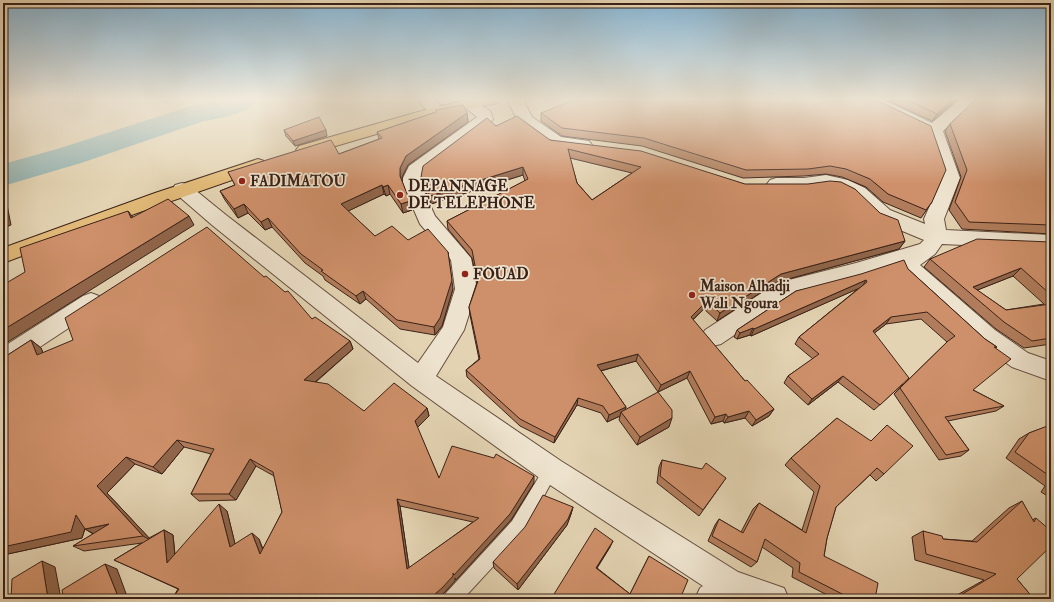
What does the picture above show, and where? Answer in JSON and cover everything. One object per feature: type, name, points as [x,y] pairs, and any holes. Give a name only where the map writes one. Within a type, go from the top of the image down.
[{"type":"main road","points":[[3,256],[100,218],[182,189],[372,128]]},
{"type":"street","points":[[422,379],[454,330],[466,289],[461,258],[427,219],[412,185],[412,178],[415,170],[473,128]]},
{"type":"street","points":[[536,128],[556,142],[597,146]]},
{"type":"street","points":[[930,128],[934,130],[951,178],[934,218],[933,243],[909,262],[911,270],[987,337],[1020,360],[1051,371]]},
{"type":"street","points":[[758,184],[804,184],[826,181],[842,184],[858,192],[883,215],[933,243]]},
{"type":"street","points":[[182,189],[209,227],[720,592],[773,599]]},
{"type":"street","points":[[713,336],[785,289],[856,271],[933,243],[1051,242]]},
{"type":"street","points":[[3,359],[107,292]]},
{"type":"lane","points":[[452,599],[518,527],[551,470]]},
{"type":"building","points":[[289,128],[325,128],[326,130],[293,141],[284,130]]},
{"type":"building","points":[[389,128],[446,128],[406,156],[400,168],[400,176],[410,201],[401,204],[388,185],[383,187],[382,185],[341,204],[375,236],[392,226],[408,240],[428,229],[448,252],[452,280],[440,318],[434,327],[397,320],[363,291],[356,296],[321,271],[323,270],[301,254],[268,218],[261,222],[244,204],[234,209],[220,191],[235,185],[228,172],[331,140],[339,154],[382,138],[377,132]]},
{"type":"building","points":[[474,128],[534,128],[550,140],[641,151],[745,184],[808,184],[830,181],[841,182],[855,189],[880,213],[898,220],[905,241],[781,274],[720,313],[707,301],[691,317],[745,381],[747,380],[774,409],[756,420],[749,411],[728,417],[726,414],[715,417],[690,371],[661,385],[638,354],[597,365],[626,407],[609,415],[603,406],[578,398],[555,437],[520,419],[466,370],[480,359],[469,307],[478,281],[472,250],[447,221],[528,179],[523,167],[430,196],[421,177],[423,166]],"holes":[[[568,149],[641,167],[592,200],[577,183]]]},
{"type":"building","points":[[563,128],[932,128],[946,170],[932,202],[926,210],[888,194],[870,179],[846,169],[830,166],[808,169],[746,170],[644,138]]},
{"type":"building","points":[[952,128],[1051,128],[1051,225],[969,222],[955,202],[967,170]]},
{"type":"building","points":[[168,199],[189,216],[3,330],[3,285],[25,272],[20,248],[128,211],[131,218]]},
{"type":"building","points":[[207,227],[264,277],[266,276],[285,292],[288,291],[312,319],[315,317],[350,341],[304,380],[328,384],[364,411],[394,383],[427,408],[415,421],[439,478],[452,446],[494,458],[496,454],[534,476],[510,514],[454,575],[453,573],[453,576],[435,594],[433,599],[172,599],[179,589],[114,560],[164,530],[167,563],[219,504],[230,547],[252,533],[260,554],[282,512],[273,472],[250,459],[229,494],[191,494],[214,449],[177,440],[153,467],[126,457],[97,486],[143,536],[73,546],[109,524],[85,529],[76,515],[71,532],[3,547],[3,358],[31,340],[37,355],[73,340],[65,318]],"holes":[[[397,499],[479,518],[407,569]]]},
{"type":"building","points":[[977,239],[1051,242],[1051,295],[1021,268],[973,287],[1006,310],[1051,304],[1051,338],[1032,341],[1004,322],[930,259]]},
{"type":"building","points":[[904,260],[908,269],[985,339],[997,347],[994,347],[1011,359],[973,390],[1004,406],[945,417],[969,450],[946,455],[900,388],[955,336],[927,312],[891,317],[873,331],[909,378],[880,405],[843,376],[812,399],[788,376],[819,354],[799,337],[867,282],[866,280],[754,329],[753,328],[740,333],[737,330],[796,291],[861,274]]},
{"type":"building","points":[[658,392],[672,410],[672,418],[640,437],[621,412]]},
{"type":"building","points":[[837,418],[871,441],[887,425],[913,446],[884,474],[877,468],[836,507],[827,538],[824,556],[878,583],[875,599],[852,599],[799,572],[800,563],[765,539],[757,562],[712,536],[719,519],[743,533],[759,503],[806,533],[820,486],[791,458]]},
{"type":"building","points":[[1050,425],[1051,477],[1015,452],[1029,433]]},
{"type":"building","points":[[662,460],[702,469],[706,463],[726,478],[703,510],[660,476]]},
{"type":"building","points":[[543,495],[573,507],[568,519],[517,584],[493,562],[525,527]]},
{"type":"building","points":[[1022,501],[1034,522],[1036,518],[1051,531],[1051,546],[1017,579],[1034,599],[954,599],[996,574],[926,554],[923,531],[942,536],[943,539],[977,542]]},
{"type":"building","points":[[595,528],[613,541],[596,568],[630,594],[649,556],[688,580],[680,599],[551,599]]},
{"type":"building","points":[[42,561],[48,599],[11,599],[12,579]]},
{"type":"building","points":[[105,564],[119,599],[64,599],[62,590]]},
{"type":"waterway","points":[[3,175],[69,156],[153,128]]},
{"type":"place","name":"FADIMATOU","points":[[242,181]]},
{"type":"place","name":"DEPANNAGE DE TELEPHONE","points":[[400,195]]},
{"type":"place","name":"FOUAD","points":[[465,274]]},
{"type":"place","name":"Maison Alhadji Wali Ngoura","points":[[692,295]]}]
